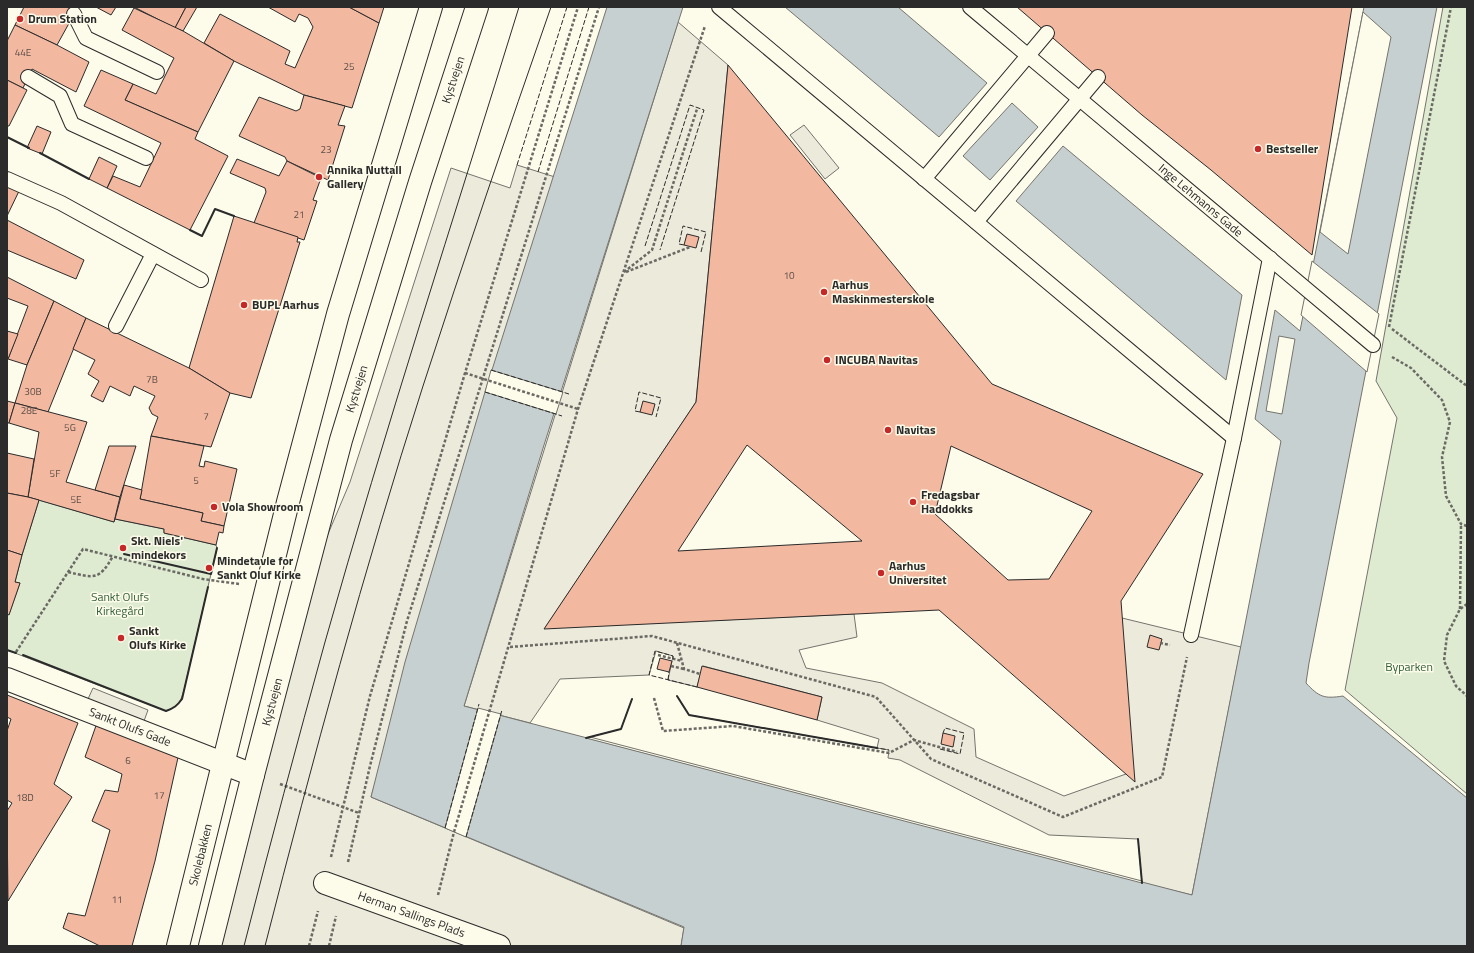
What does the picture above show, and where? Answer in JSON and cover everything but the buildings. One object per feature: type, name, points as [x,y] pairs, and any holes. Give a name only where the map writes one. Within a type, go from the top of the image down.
[{"type":"street","points":[[223,764],[288,502],[338,314],[431,7]]},
{"type":"street","name":"Kystvejen","points":[[253,775],[341,440],[420,182],[477,7]]},
{"type":"street","name":"Sankt Olufs Gade","points":[[7,679],[253,775]]},
{"type":"street","name":"Skolebakken","points":[[178,946],[223,764]]},
{"type":"street","points":[[210,946],[253,775]]},
{"type":"street","name":"Herman Sallings Plads","points":[[333,886],[499,946]]},
{"type":"lane","points":[[719,7],[1234,438]]},
{"type":"lane","name":"Inge Lehmanns Gade","points":[[970,7],[1373,345]]},
{"type":"lane","points":[[74,14],[86,38],[157,72]]},
{"type":"lane","points":[[924,179],[1047,33]]},
{"type":"lane","points":[[28,77],[60,96],[72,124],[146,158]]},
{"type":"lane","points":[[976,222],[1098,77]]},
{"type":"lane","points":[[7,180],[61,203],[201,280]]},
{"type":"lane","points":[[116,326],[153,254]]},
{"type":"lane","points":[[1192,635],[1234,438],[1270,258]]},
{"type":"path","points":[[329,946],[333,886],[343,807],[370,696],[464,373],[578,7]]},
{"type":"path","points":[[309,946],[333,886],[359,813],[407,622],[599,7]]},
{"type":"path","points":[[1451,7],[1389,326],[1467,386]]},
{"type":"path","points":[[431,922],[454,832],[510,647],[578,409],[707,21]]},
{"type":"path","points":[[623,273],[652,250],[697,109]]},
{"type":"path","points":[[623,273],[690,247]]},
{"type":"path","points":[[1373,345],[1410,368],[1442,400],[1450,422],[1442,457],[1446,496],[1461,524],[1460,609],[1447,635],[1444,661],[1456,686],[1467,696]]},
{"type":"path","points":[[464,373],[578,409]]},
{"type":"path","points":[[1461,524],[1467,526]]},
{"type":"path","points":[[16,653],[83,549],[210,580]]},
{"type":"path","points":[[68,572],[84,576],[96,576],[105,570],[113,556]]},
{"type":"path","points":[[1460,609],[1467,604]]},
{"type":"path","points":[[510,647],[652,636],[876,697],[931,759],[1063,817],[1162,777],[1192,635]]},
{"type":"path","points":[[677,643],[684,669]]},
{"type":"path","points":[[658,655],[682,661]]},
{"type":"path","points":[[671,666],[700,674]]},
{"type":"path","points":[[654,698],[663,731],[733,726],[889,753],[914,740],[957,752]]},
{"type":"path","points":[[253,775],[359,813]]},
{"type":"green space","name":"Byparken","points":[[1443,7],[1467,7],[1467,794],[1345,690],[1397,418],[1376,381]]},
{"type":"green space","name":"Sankt Olufs Kirkegård","points":[[39,500],[114,522],[115,519],[164,529],[164,533],[216,545],[217,548],[184,690],[180,701],[173,708],[166,711],[7,650],[7,614],[9,614],[20,583],[15,582]]},
{"type":"shaded area","points":[[607,7],[683,7],[544,445],[464,706],[1192,895],[1281,441],[1255,419],[1275,310],[1300,331],[1364,7],[1437,7],[1306,683],[1322,696],[1343,696],[1467,798],[1467,946],[681,946],[684,927],[371,797],[405,662],[485,392]]},
{"type":"shaded area","points":[[785,7],[898,7],[987,83],[939,137]]},
{"type":"shaded area","points":[[678,22],[728,65],[696,402],[545,628],[854,614],[857,637],[799,650],[806,668],[882,683],[974,729],[976,757],[1064,796],[1126,774],[1122,618],[1241,647],[1192,895],[1142,883],[1138,839],[1049,835],[900,760],[888,758],[889,750],[877,748],[879,739],[817,720],[822,697],[703,666],[697,687],[668,680],[673,656],[656,651],[649,675],[560,679],[530,723],[464,706]]},
{"type":"shaded area","points":[[1012,103],[1038,127],[990,180],[963,156]]},
{"type":"shaded area","points":[[804,125],[839,168],[825,179],[790,135]]},
{"type":"shaded area","points":[[1063,146],[1242,295],[1226,380],[1016,201]]},
{"type":"shaded area","points":[[517,165],[555,177],[371,797],[684,928],[681,946],[220,946],[320,553],[350,482],[451,168],[510,188]]},
{"type":"shaded area","points":[[93,688],[148,710],[144,721],[88,699]]},
{"type":"pier","points":[[1363,12],[1391,37],[1348,254],[1320,232]]},
{"type":"pier","points":[[1312,261],[1379,314],[1367,372],[1301,315]]},
{"type":"pier","points":[[1279,336],[1295,339],[1282,414],[1266,411]]},
{"type":"pier","points":[[491,370],[563,392],[556,414],[485,392]]},
{"type":"pier","points":[[478,708],[501,714],[466,837],[445,828]]},
{"type":"pier","points":[[590,737],[1142,881],[1142,883],[586,738]]},
{"type":"tram line","points":[[244,946],[294,756],[348,562],[519,7]]},
{"type":"tram line","points":[[265,946],[340,664],[401,455],[470,243],[551,7]]},
{"type":"fence","points":[[517,165],[567,7]]},
{"type":"fence","points":[[538,172],[589,7]]},
{"type":"fence","points":[[645,246],[690,105],[704,110],[660,250]]},
{"type":"fence","points":[[684,245],[679,244],[683,226],[706,232],[701,252]]},
{"type":"fence","points":[[491,370],[569,394]]},
{"type":"fence","points":[[485,392],[562,416]]},
{"type":"fence","points":[[640,412],[635,411],[639,392],[661,398],[656,417]]},
{"type":"fence","points":[[673,659],[673,656],[655,651],[649,675],[697,687]]},
{"type":"fence","points":[[668,680],[669,672]]},
{"type":"fence","points":[[677,696],[689,715],[889,750]]},
{"type":"fence","points":[[586,738],[621,729],[632,699]]},
{"type":"fence","points":[[445,828],[479,704]]},
{"type":"fence","points":[[466,837],[502,710]]},
{"type":"fence","points":[[940,749],[960,754],[964,733],[945,728],[943,733]]},
{"type":"wall","points":[[7,137],[29,148]]},
{"type":"wall","points":[[40,153],[89,179]]},
{"type":"wall","points":[[190,230],[202,236],[215,209],[234,216]]},
{"type":"wall","points":[[124,554],[211,574],[217,548]]},
{"type":"wall","points":[[23,655],[166,711],[171,709],[182,699],[208,587]]},
{"type":"wall","points":[[7,650],[16,653]]},
{"type":"wall","points":[[677,696],[689,715],[877,748]]},
{"type":"wall","points":[[586,738],[621,729],[632,699]]},
{"type":"wall","points":[[1138,839],[1142,883]]},
{"type":"place","name":"Drum Station","points":[[20,19]]},
{"type":"place","name":"Bestseller","points":[[1258,149]]},
{"type":"place","name":"Annika Nuttall Gallery","points":[[319,177]]},
{"type":"place","name":"Aarhus Maskinmesterskole","points":[[824,292]]},
{"type":"place","name":"BUPL Aarhus","points":[[244,305]]},
{"type":"place","name":"INCUBA Navitas","points":[[827,360]]},
{"type":"place","name":"Navitas","points":[[888,430]]},
{"type":"place","name":"Fredagsbar Haddokks","points":[[913,502]]},
{"type":"place","name":"Vola Showroom","points":[[214,507]]},
{"type":"place","name":"Skt. Niels' mindekors","points":[[123,548]]},
{"type":"place","name":"Mindetavle for Sankt Oluf Kirke","points":[[209,568]]},
{"type":"place","name":"Aarhus Universitet","points":[[881,573]]},
{"type":"place","name":"Sankt Olufs Kirke","points":[[121,638]]}]
